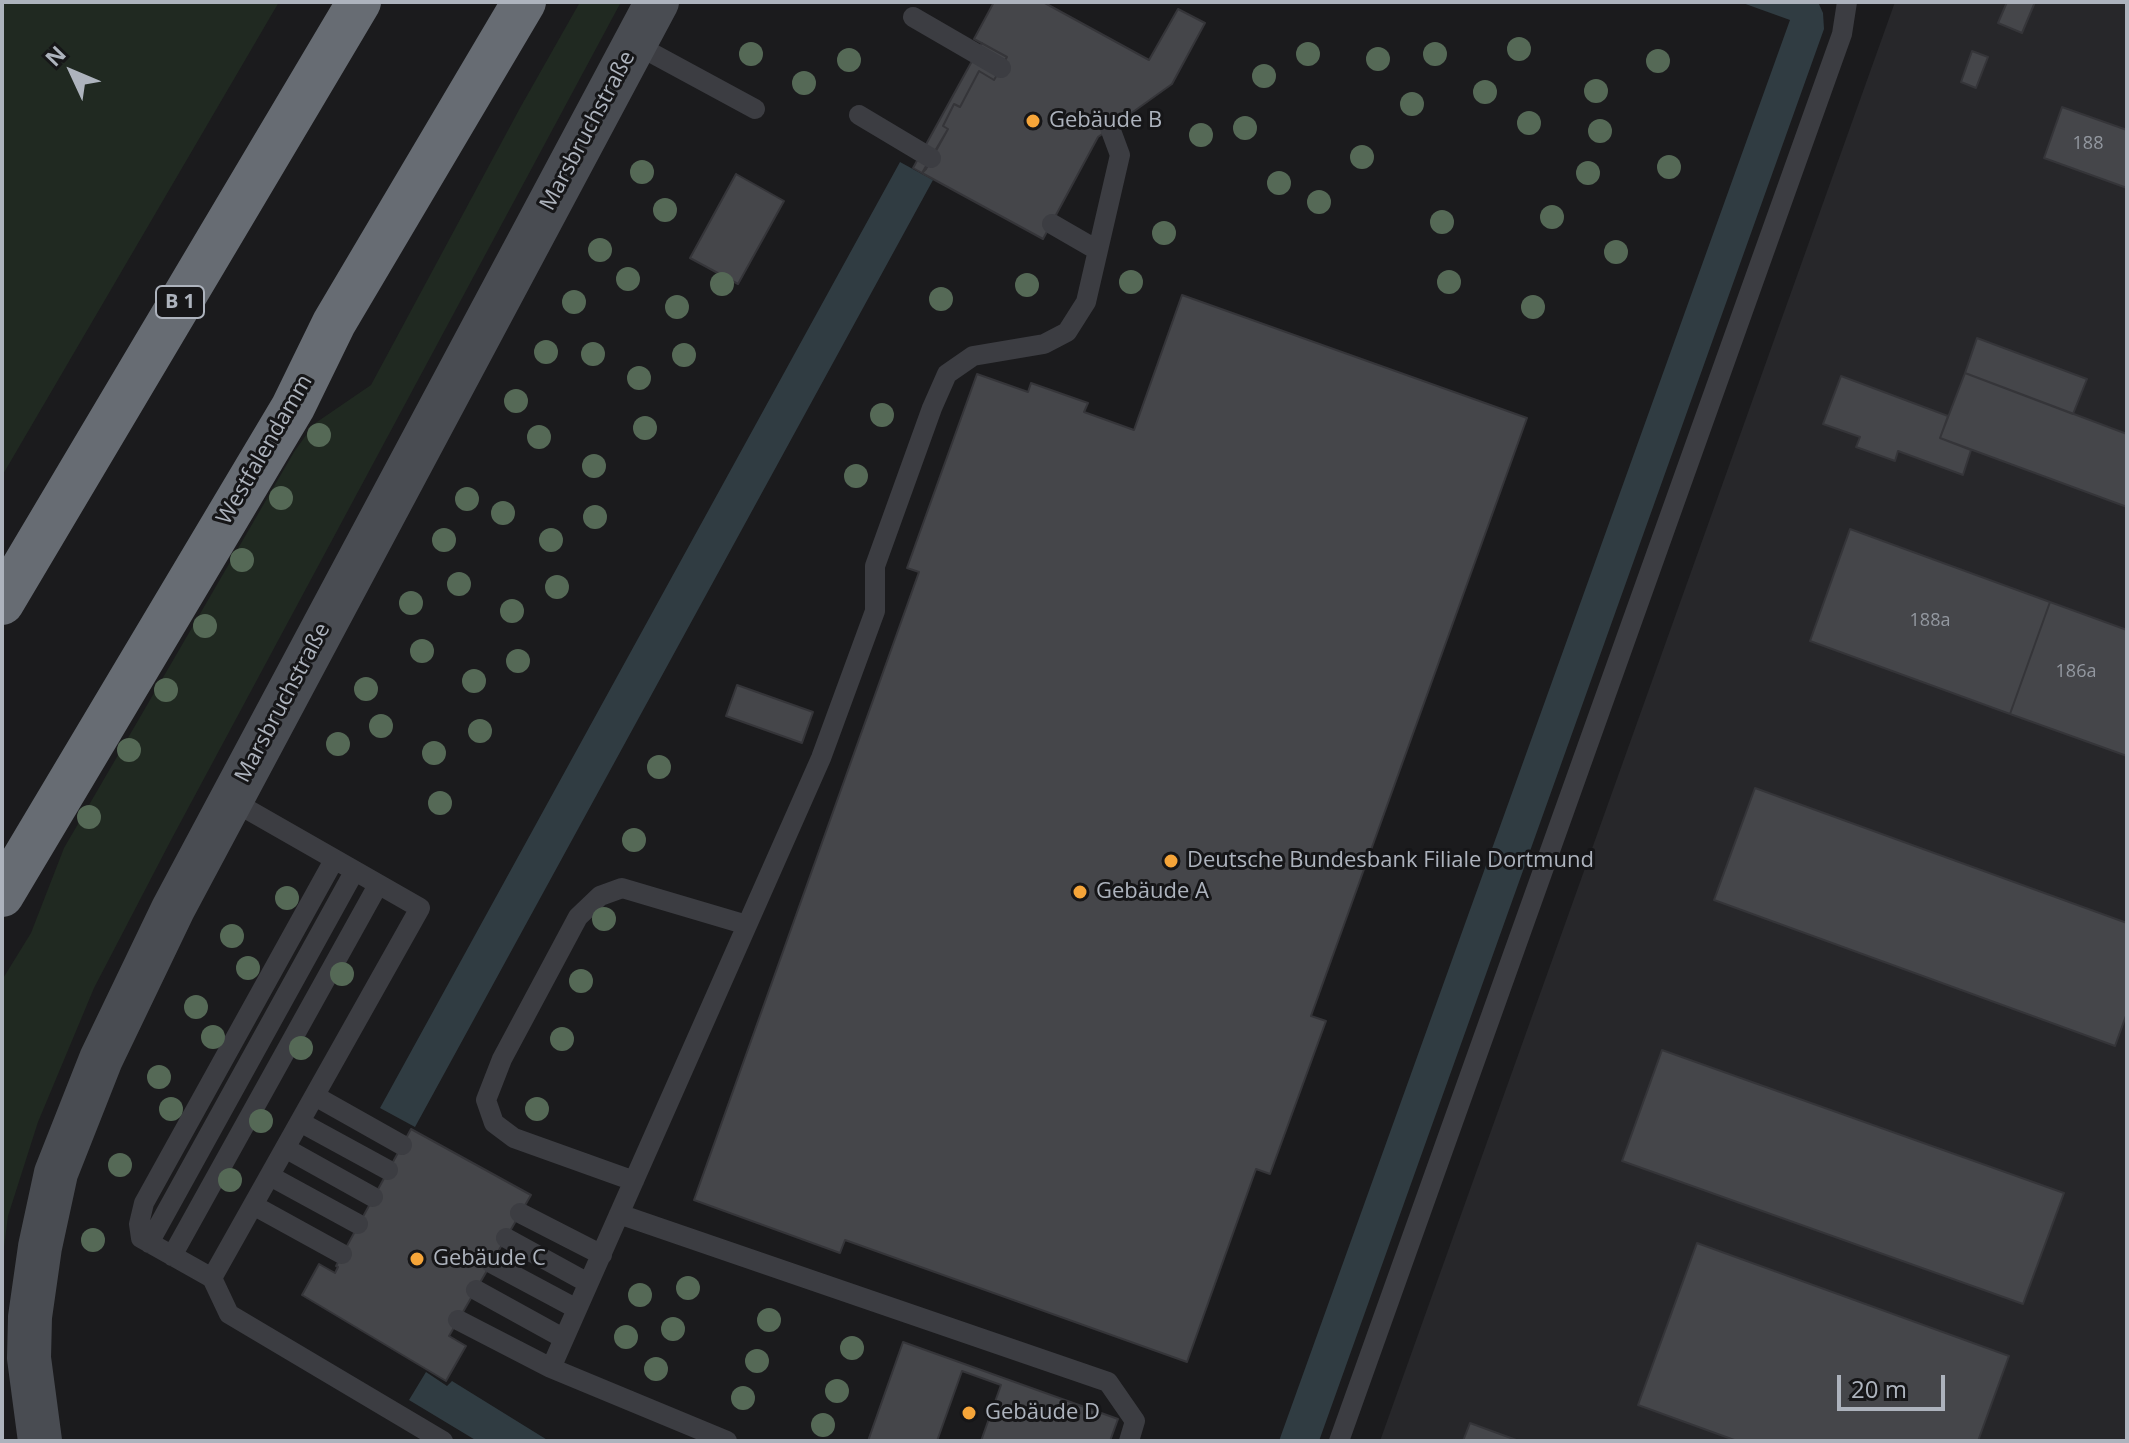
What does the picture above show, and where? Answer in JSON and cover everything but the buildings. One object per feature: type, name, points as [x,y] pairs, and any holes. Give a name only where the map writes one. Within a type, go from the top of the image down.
[{"type":"highway","name":"B 1","points":[[2,603],[359,2]]},
{"type":"highway","name":"Westfalendamm","points":[[2,895],[293,407],[334,323],[524,2]]},
{"type":"street","name":"Marsbruchstraße","points":[[40,1441],[29,1358],[30,1317],[40,1247],[56,1173],[101,1059],[173,909],[657,2]]},
{"type":"lane","points":[[1339,1441],[1837,49],[1847,2]]},
{"type":"lane","points":[[913,17],[1001,68]]},
{"type":"lane","points":[[635,44],[755,109]]},
{"type":"lane","points":[[859,115],[931,158]]},
{"type":"lane","points":[[551,1368],[821,758],[875,611],[875,566],[947,374],[973,356],[1044,344],[1067,332],[1086,302],[1120,155],[1110,128]]},
{"type":"lane","points":[[1052,224],[1097,250]]},
{"type":"lane","points":[[212,1278],[420,908],[231,800]]},
{"type":"lane","points":[[334,860],[144,1203],[139,1224],[141,1238],[212,1278],[229,1314],[443,1441]]},
{"type":"lane","points":[[149,1243],[354,872]]},
{"type":"lane","points":[[172,1256],[378,885]]},
{"type":"lane","points":[[634,1181],[514,1138],[494,1123],[486,1100],[502,1059],[578,917],[600,896],[622,888],[747,925]]},
{"type":"lane","points":[[315,1096],[402,1145]]},
{"type":"lane","points":[[300,1122],[388,1170]]},
{"type":"lane","points":[[285,1148],[373,1197]]},
{"type":"lane","points":[[270,1176],[358,1224]]},
{"type":"lane","points":[[253,1205],[342,1254]]},
{"type":"lane","points":[[520,1213],[602,1255]]},
{"type":"lane","points":[[619,1214],[1108,1382],[1135,1421],[1129,1441]]},
{"type":"lane","points":[[506,1238],[588,1283]]},
{"type":"lane","points":[[491,1263],[577,1309]]},
{"type":"lane","points":[[476,1290],[563,1338]]},
{"type":"lane","points":[[458,1320],[551,1368],[727,1441]]},
{"type":"shaded area","points":[[2,2],[279,2],[2,476]]},
{"type":"shaded area","points":[[580,2],[621,2],[94,988],[38,1122],[8,1216],[2,1263],[2,980],[31,933],[64,848],[294,452],[314,424],[371,385]]},
{"type":"shaded area","points":[[1740,2],[1818,2],[1823,13],[1824,29],[1319,1441],[1279,1441],[1790,20]]},
{"type":"shaded area","points":[[1895,2],[2127,2],[2127,1441],[1380,1441]]},
{"type":"shaded area","points":[[900,162],[933,180],[415,1127],[380,1108]]},
{"type":"shaded area","points":[[426,1372],[447,1386],[452,1381],[549,1441],[477,1441],[409,1400]]},
{"type":"place","name":"Gebäude B","points":[[1033,121]]},
{"type":"place","name":"Deutsche Bundesbank Filiale Dortmund","points":[[1171,861]]},
{"type":"place","name":"Gebäude A","points":[[1080,892]]},
{"type":"place","name":"Gebäude C","points":[[417,1259]]},
{"type":"place","name":"Gebäude D","points":[[969,1413]]}]
